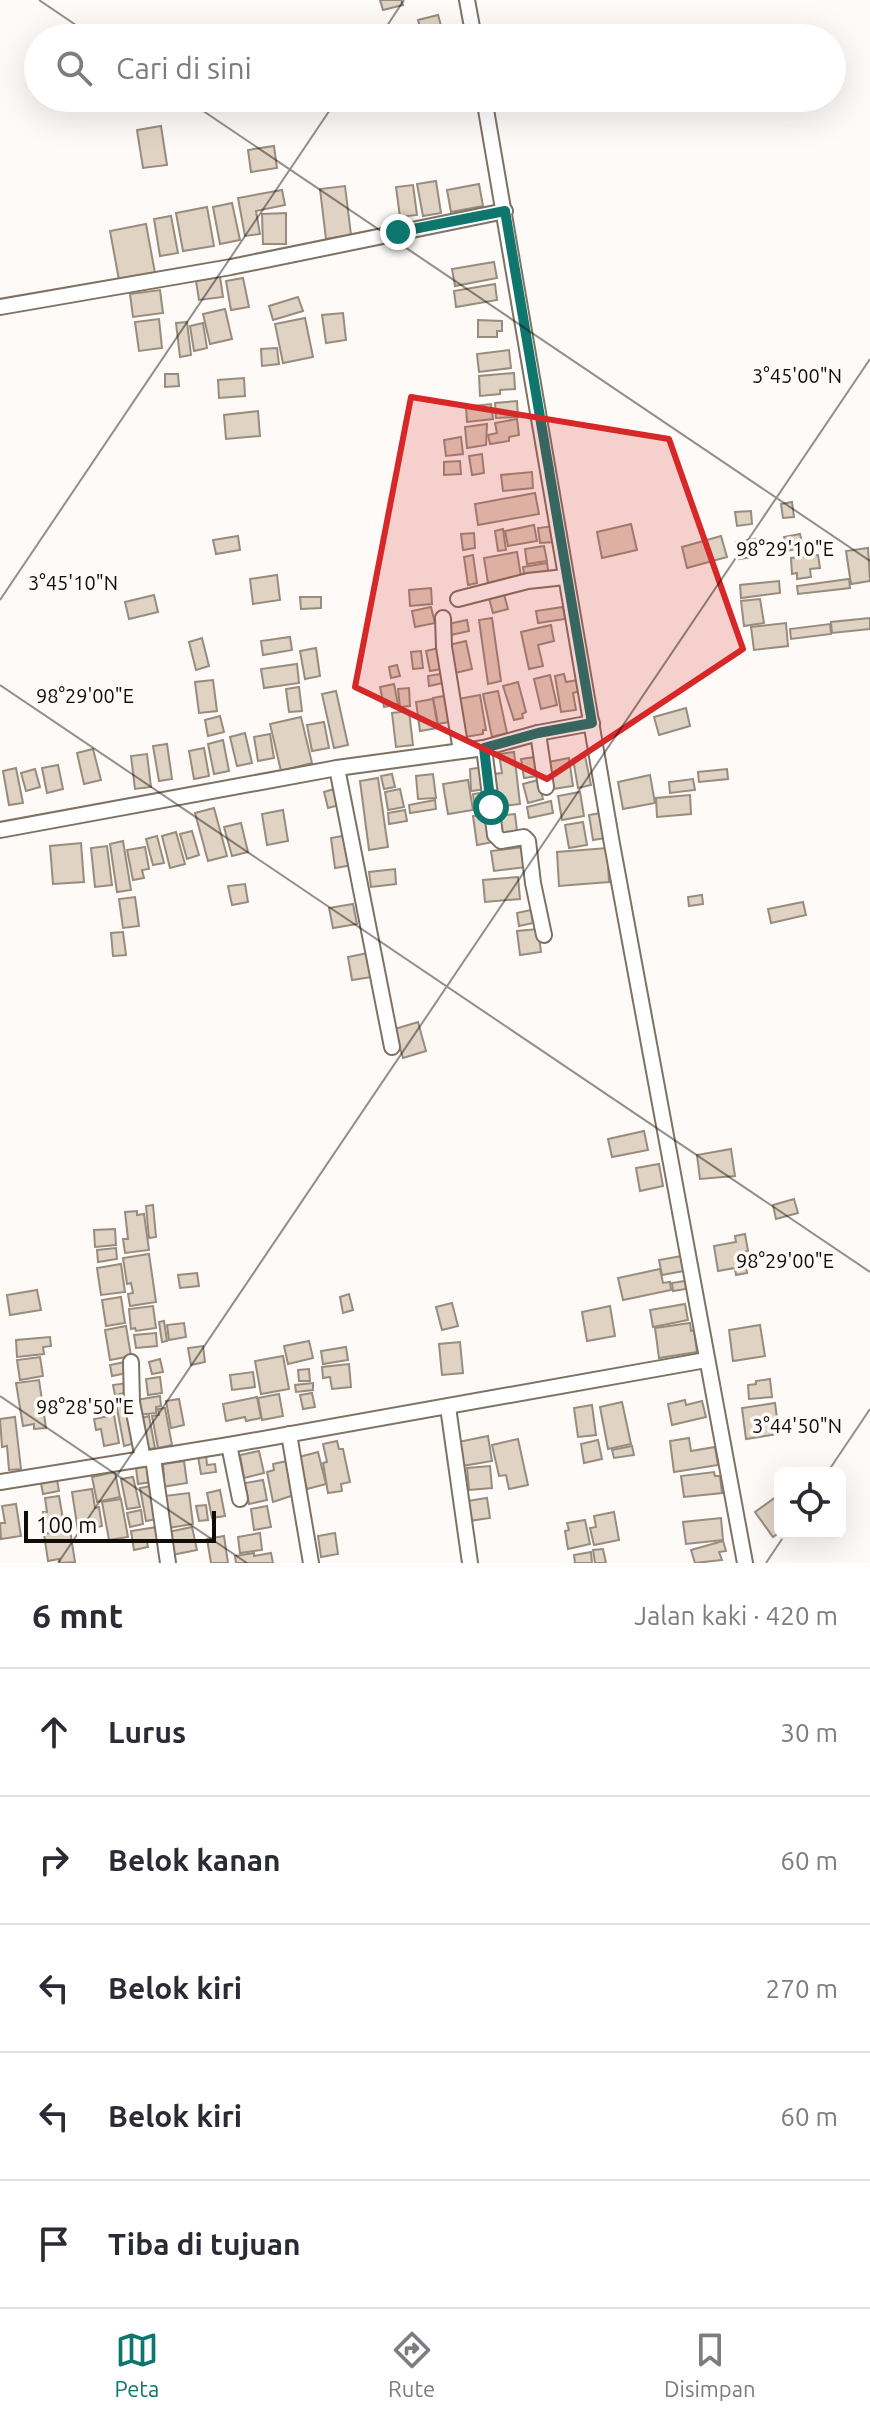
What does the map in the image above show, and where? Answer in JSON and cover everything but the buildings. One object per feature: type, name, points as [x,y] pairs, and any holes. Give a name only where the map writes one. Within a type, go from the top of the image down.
[{"type":"street","points":[[467,0],[471,24]]},
{"type":"street","points":[[487,112],[565,577],[745,1563]]},
{"type":"street","points":[[0,307],[231,267],[505,211]]},
{"type":"street","points":[[458,599],[528,581],[565,577]]},
{"type":"street","points":[[443,618],[444,647],[461,751]]},
{"type":"street","points":[[0,830],[337,768],[484,748],[538,733],[592,723]]},
{"type":"street","points":[[538,733],[546,787]]},
{"type":"street","points":[[484,748],[495,835],[501,841],[524,837],[528,841],[544,935]]},
{"type":"street","points":[[337,768],[392,1047]]},
{"type":"street","points":[[0,1482],[148,1459],[706,1360]]},
{"type":"street","points":[[131,1362],[132,1402],[148,1459],[168,1563]]},
{"type":"street","points":[[448,1407],[470,1563]]},
{"type":"street","points":[[289,1434],[311,1563]]},
{"type":"street","points":[[229,1445],[240,1499]]},
{"type":"highlighted area","points":[[411,397],[669,439],[743,649],[547,779],[355,687]]},
{"type":"route","points":[[398,232],[505,211],[592,723],[538,733],[484,748],[491,807]]}]
